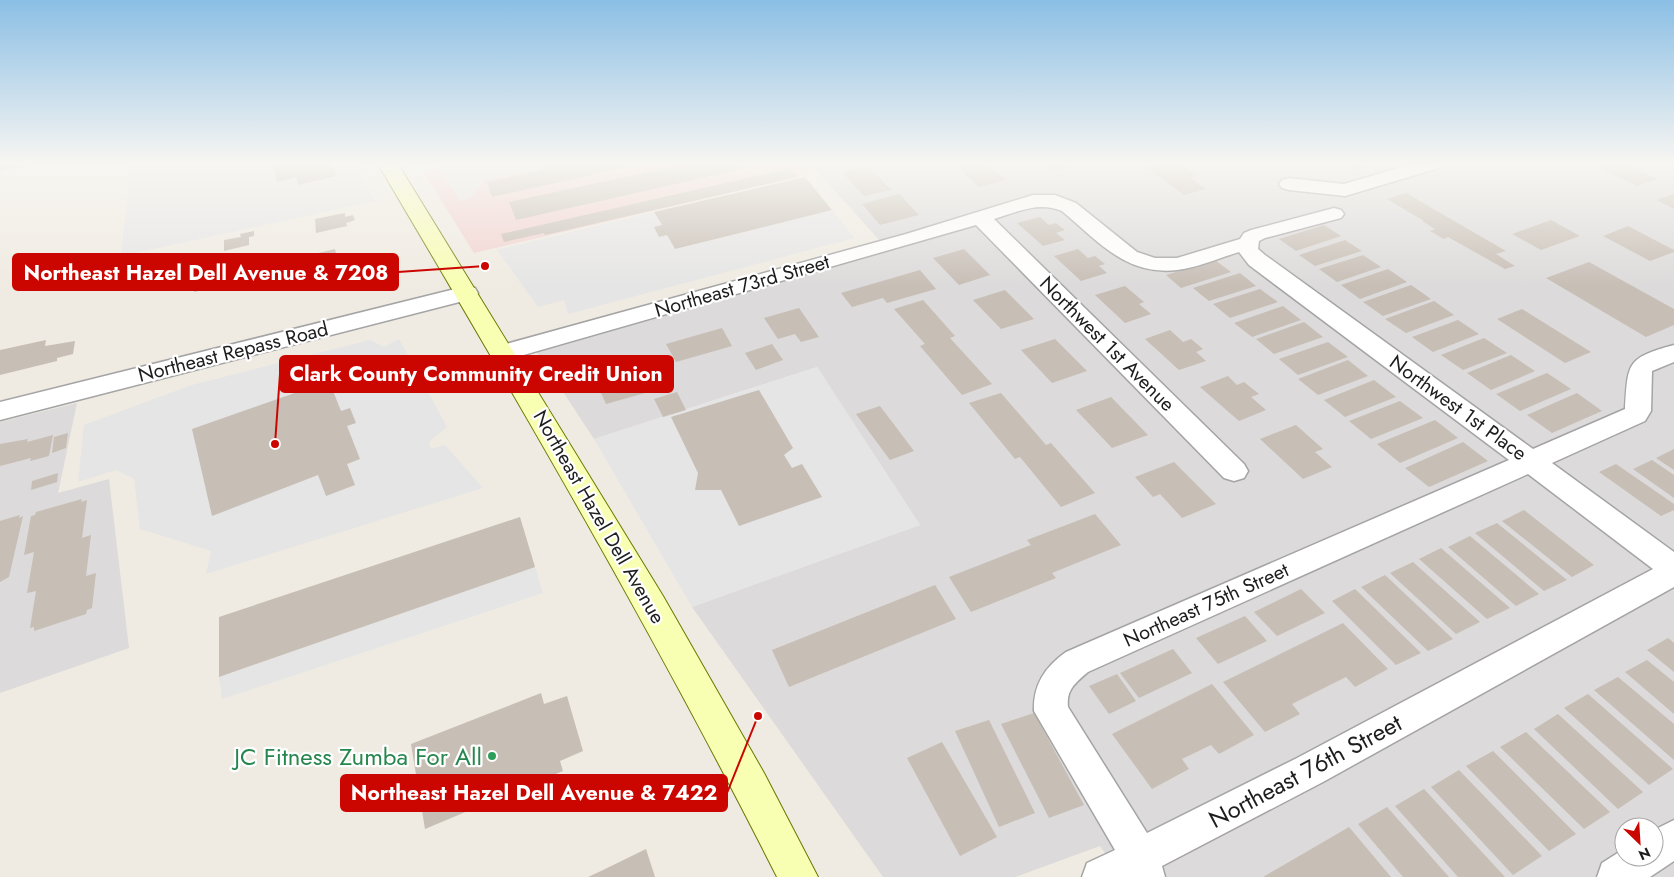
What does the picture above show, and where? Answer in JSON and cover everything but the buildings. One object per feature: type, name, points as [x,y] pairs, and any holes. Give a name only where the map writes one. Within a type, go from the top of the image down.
[{"type":"main road","name":"Northeast Hazel Dell Avenue","points":[[413,205],[678,651],[756,794],[798,877]]},
{"type":"street","name":"Northeast 73rd Street","points":[[503,354],[913,238],[1020,205]]},
{"type":"street","name":"Northeast 73rd Street","points":[[1063,205],[1078,213],[1130,256],[1152,265],[1178,264],[1248,243],[1251,237],[1258,234],[1334,214]]},
{"type":"street","name":"Northwest 1st Avenue","points":[[980,217],[1234,471]]},
{"type":"street","name":"Northwest 1st Place","points":[[1248,243],[1248,250],[1257,260],[1674,570]]},
{"type":"street","name":"Northeast Repass Road","points":[[0,411],[467,293]]},
{"type":"street","name":"Northeast 75th Street","points":[[1144,867],[1051,710],[1050,700],[1053,686],[1063,673],[1077,662],[1636,415],[1638,411],[1640,371],[1644,366],[1674,353]]},
{"type":"street","name":"Northeast 76th Street","points":[[1101,877],[1144,867],[1302,774],[1674,570]]},
{"type":"street","points":[[1616,877],[1631,867]]},
{"type":"shaded area","points":[[126,205],[357,205],[121,256]]},
{"type":"shaded area","points":[[444,205],[678,205],[474,253]]},
{"type":"shaded area","points":[[848,205],[1674,205],[1674,877],[1122,877],[1100,846],[1015,877],[883,877],[692,607],[920,525],[817,367],[594,439],[537,352],[889,251]]},
{"type":"shaded area","points":[[832,210],[854,238],[568,314],[564,300],[538,307],[497,250],[654,212],[662,225],[654,227],[659,236],[667,235],[675,249]]},
{"type":"shaded area","points":[[399,339],[447,427],[429,442],[431,449],[445,445],[483,488],[206,574],[211,551],[140,529],[134,479],[116,470],[78,482],[84,425],[192,385],[370,340],[384,347]]},
{"type":"shaded area","points":[[817,367],[920,525],[692,607],[594,439]]},
{"type":"shaded area","points":[[77,403],[58,493],[109,479],[129,648],[0,693],[0,422]]},
{"type":"shaded area","points":[[535,567],[543,593],[222,699],[219,677]]},
{"type":"place","name":"Northeast Hazel Dell Avenue & 7208","points":[[485,266]]},
{"type":"place","name":"Clark County Community Credit Union","points":[[275,444]]},
{"type":"place","name":"Northeast Hazel Dell Avenue & 7422","points":[[758,716]]},
{"type":"place","name":"JC Fitness Zumba For All","points":[[492,756]]}]
